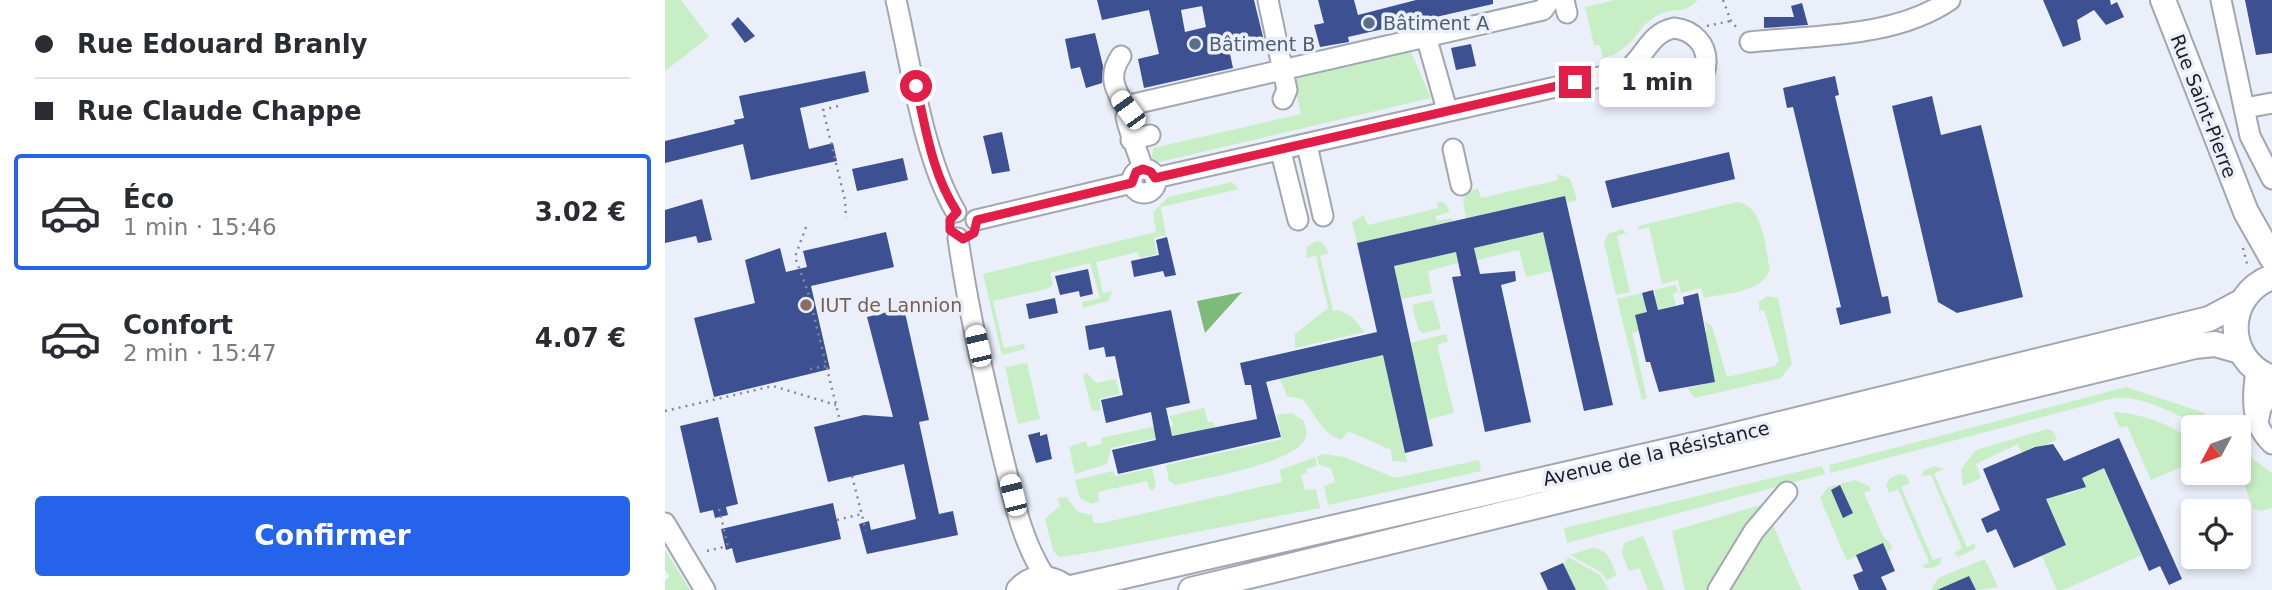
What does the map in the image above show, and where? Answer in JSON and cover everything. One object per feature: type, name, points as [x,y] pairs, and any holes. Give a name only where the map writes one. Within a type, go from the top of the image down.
[{"type":"main road","name":"Rue Saint-Pierre","points":[[2163,0],[2246,212],[2272,258]]},
{"type":"main road","name":"Rue Saint-Pierre","points":[[2246,212],[2253,247],[2245,296],[2235,330],[2256,366]]},
{"type":"main road","name":"Avenue de la Résistance","points":[[1045,587],[1721,439],[2209,319],[2272,277]]},
{"type":"main road","name":"Avenue de la Résistance","points":[[1191,590],[2195,346],[2224,345],[2256,366]]},
{"type":"street","points":[[896,0],[935,167],[945,194],[957,212]]},
{"type":"street","points":[[1268,0],[1287,90],[1283,99]]},
{"type":"street","points":[[1750,42],[1875,28],[1927,13],[1949,0]]},
{"type":"street","points":[[2221,0],[2250,136],[2272,179]]},
{"type":"street","points":[[1142,186],[1140,137],[1126,117],[1134,104],[1426,37],[1498,24],[1551,7]]},
{"type":"street","points":[[977,220],[1142,186],[1447,110],[1626,71],[1640,61],[1650,43],[1665,30],[1684,30],[1693,34],[1700,40],[1707,59],[1705,69],[1692,86],[1671,90],[1641,74],[1626,71]]},
{"type":"street","points":[[1426,37],[1447,110]]},
{"type":"street","points":[[1121,56],[1113,70],[1113,80],[1128,110]]},
{"type":"street","points":[[2245,108],[2272,103]]},
{"type":"street","points":[[1307,145],[1323,216]]},
{"type":"street","points":[[1453,149],[1461,185]]},
{"type":"street","points":[[1281,152],[1298,220]]},
{"type":"street","points":[[957,212],[969,211],[977,220],[976,229],[971,236],[958,237]]},
{"type":"street","points":[[957,212],[949,225],[958,237],[966,293],[996,426],[1030,555],[1045,587]]},
{"type":"street","points":[[2256,366],[2252,410],[2272,444]]},
{"type":"street","points":[[2258,424],[2261,408],[2272,391]]},
{"type":"street","points":[[1718,590],[1754,531],[1787,492]]},
{"type":"street","points":[[665,523],[705,590]]},
{"type":"path","points":[[1723,0],[1731,21],[1750,42]]},
{"type":"path","points":[[1693,34],[1712,23],[1731,21]]},
{"type":"path","points":[[838,106],[823,110],[845,200],[846,218]]},
{"type":"path","points":[[806,227],[795,257],[808,292],[840,421]]},
{"type":"path","points":[[810,369],[826,366]]},
{"type":"path","points":[[665,411],[773,386],[836,405]]},
{"type":"path","points":[[852,476],[866,531]]},
{"type":"path","points":[[706,551],[730,545],[719,509]]},
{"type":"path","points":[[837,520],[862,514]]},
{"type":"green space","points":[[665,0],[681,0],[709,37],[665,71]]},
{"type":"green space","points":[[1615,0],[1698,0],[1687,8],[1658,15],[1621,50],[1603,58],[1600,45],[1594,45],[1585,7]]},
{"type":"green space","points":[[1408,45],[1431,98],[1151,164],[1153,148],[1301,114],[1291,68]]},
{"type":"green space","points":[[1557,174],[1570,178],[1577,200],[1567,203],[1565,196],[1466,218],[1463,200],[1467,192],[1478,188],[1481,198],[1558,180]]},
{"type":"green space","points":[[1232,182],[1239,189],[1161,207],[1166,235],[1154,238],[1157,254],[1140,258],[1138,252],[1096,262],[1103,293],[1112,291],[1108,301],[1083,308],[1082,302],[1100,298],[1090,263],[1050,273],[1053,285],[1047,289],[993,301],[1004,348],[1024,344],[1025,349],[1002,355],[983,274],[1156,232],[1153,212],[1168,197]]},
{"type":"green space","points":[[1437,201],[1445,203],[1450,212],[1436,216],[1437,221],[1452,218],[1453,221],[1357,243],[1352,222],[1364,215],[1368,225],[1438,208]]},
{"type":"green space","points":[[1737,202],[1753,211],[1762,229],[1770,270],[1766,278],[1742,291],[1704,298],[1701,288],[1681,293],[1678,280],[1662,284],[1649,227],[1638,230],[1639,226]]},
{"type":"green space","points":[[1622,229],[1626,233],[1617,236],[1630,292],[1616,295],[1604,242],[1608,234]]},
{"type":"green space","points":[[1543,232],[1552,271],[1526,277],[1519,250],[1477,260],[1474,248]]},
{"type":"green space","points":[[1316,241],[1322,242],[1329,253],[1320,256],[1333,311],[1339,310],[1352,317],[1365,332],[1295,348],[1295,334],[1328,308],[1316,256],[1306,258],[1307,247]]},
{"type":"green space","points":[[1467,249],[1470,260],[1428,271],[1432,293],[1401,299],[1394,266]]},
{"type":"green space","points":[[1676,285],[1678,292],[1673,294],[1676,305],[1635,315],[1639,331],[1632,333],[1647,398],[1642,400],[1617,299],[1641,293],[1643,299],[1656,296],[1654,290]]},
{"type":"green space","points":[[1242,292],[1205,333],[1197,301]]},
{"type":"green space","points":[[1767,296],[1778,298],[1792,364],[1781,378],[1695,398],[1687,388],[1715,382],[1703,332],[1707,331],[1705,322],[1712,326],[1727,377],[1774,366],[1779,361],[1764,310],[1759,311],[1759,302]]},
{"type":"green space","points":[[1433,300],[1441,329],[1423,333],[1418,329],[1412,305]]},
{"type":"green space","points":[[1446,334],[1448,341],[1437,345],[1454,413],[1427,420],[1410,343]]},
{"type":"green space","points":[[1382,350],[1407,462],[1392,461],[1391,450],[1348,431],[1341,440],[1334,437],[1302,399],[1287,396],[1280,379],[1368,359]]},
{"type":"green space","points":[[1027,363],[1040,419],[1018,424],[1005,367]]},
{"type":"green space","points":[[1087,373],[1096,383],[1116,379],[1120,394],[1099,399],[1101,410],[1092,411],[1083,375]]},
{"type":"green space","points":[[2126,387],[2206,415],[2181,416],[2142,401],[2114,398],[1831,473],[1829,465]]},
{"type":"green space","points":[[1204,408],[1208,422],[1213,422],[1215,428],[1168,436],[1166,428],[1174,425],[1169,416]]},
{"type":"green space","points":[[2113,412],[2155,421],[2176,430],[2181,433],[2181,467],[2151,480],[2127,426],[2120,428]]},
{"type":"green space","points":[[1291,413],[1303,420],[1306,436],[1295,449],[1281,457],[1224,475],[1175,485],[1169,481],[1166,465],[1282,439],[1277,415]]},
{"type":"green space","points":[[1155,427],[1158,438],[1111,448],[1107,464],[1075,474],[1069,447],[1086,441],[1088,447],[1102,444],[1101,438]]},
{"type":"green space","points":[[2047,429],[2053,431],[2057,439],[2039,448],[2033,446],[2025,460],[2018,444],[1976,464],[1981,478],[1963,486],[1961,469],[1976,450]]},
{"type":"green space","points":[[1324,454],[1344,457],[1395,478],[1479,460],[1481,471],[1328,505],[1324,486],[1335,482],[1331,468],[1319,465],[1317,456]]},
{"type":"green space","points":[[1315,457],[1317,466],[1306,469],[1307,473],[1301,475],[1305,490],[1316,489],[1320,508],[1093,552],[1059,557],[1053,550],[1045,519],[1058,507],[1061,511],[1058,498],[1066,497],[1078,512],[1092,515],[1093,523],[1102,523],[1282,482],[1280,470]]},
{"type":"green space","points":[[2251,457],[2272,473],[2272,508],[2260,511],[2253,508],[2244,485],[2251,485]]},
{"type":"green space","points":[[1822,466],[1825,474],[1567,543],[1564,528]]},
{"type":"green space","points":[[1935,466],[1944,469],[1934,474],[1967,547],[1975,543],[1975,549],[1958,557],[1954,553],[1962,548],[1931,475],[1921,476],[1924,470]]},
{"type":"green space","points":[[1152,468],[1156,484],[1153,490],[1150,490],[1147,481],[1098,492],[1099,501],[1091,504],[1080,498],[1075,480],[1113,471],[1115,476]]},
{"type":"green space","points":[[2104,468],[2142,555],[2063,590],[2057,590],[2042,556],[2065,545],[2046,499],[2063,491],[2067,495],[2085,487],[2082,478]]},
{"type":"green space","points":[[1906,475],[1910,483],[1901,487],[1933,560],[1942,557],[1940,565],[1928,569],[1921,566],[1929,562],[1898,489],[1889,493],[1886,485],[1890,478]]},
{"type":"green space","points":[[1855,480],[1869,486],[1871,490],[1864,493],[1883,536],[1893,547],[1887,553],[1883,543],[1847,561],[1820,498],[1828,487]]},
{"type":"green space","points":[[1768,505],[1711,590],[1685,590],[1672,531]]},
{"type":"green space","points":[[1771,521],[1802,590],[1727,590]]},
{"type":"green space","points":[[1643,536],[1665,590],[1648,590],[1639,568],[1629,571],[1622,554],[1624,543]]},
{"type":"green space","points":[[1592,548],[1605,553],[1617,575],[1607,580],[1602,573],[1570,555]]},
{"type":"green space","points":[[665,550],[690,590],[665,590],[665,581],[670,576],[665,570]]},
{"type":"green space","points":[[1568,557],[1600,575],[1609,590],[1576,590],[1564,565]]},
{"type":"green space","points":[[1985,559],[1998,587],[1976,590],[1969,576],[1948,590],[1931,590],[1938,578]]},
{"type":"building","name":"Bâtiment B","points":[[1097,0],[1254,0],[1264,41],[1229,49],[1233,68],[1144,88],[1138,59],[1159,54],[1149,10],[1102,20]],"holes":[[[1202,6],[1206,27],[1185,32],[1181,10]]]},
{"type":"building","name":"Bâtiment A","points":[[1318,0],[1354,0],[1358,15],[1416,0],[1493,0],[1493,4],[1348,37],[1349,42],[1320,47],[1314,25],[1324,23]]},
{"type":"building","points":[[2043,0],[2110,0],[2111,5],[2117,2],[2124,17],[2106,25],[2094,10],[2077,20],[2081,40],[2063,47]]},
{"type":"building","points":[[2245,0],[2272,0],[2272,53],[2256,55]]},
{"type":"building","points":[[1802,3],[1808,25],[1764,28],[1764,17],[1794,17],[1791,6]]},
{"type":"building","points":[[738,17],[755,36],[745,43],[731,24]]},
{"type":"building","points":[[1095,33],[1103,66],[1102,83],[1086,88],[1080,67],[1071,69],[1065,39]]},
{"type":"building","points":[[1471,44],[1476,66],[1456,70],[1451,48]]},
{"type":"building","points":[[865,71],[869,92],[800,108],[809,149],[833,143],[837,161],[751,180],[743,144],[665,163],[665,141],[735,124],[734,120],[744,118],[739,96]]},
{"type":"building","points":[[1835,76],[1839,95],[1835,96],[1882,297],[1888,296],[1891,313],[1840,325],[1836,308],[1841,307],[1793,107],[1787,108],[1783,88]]},
{"type":"building","points":[[1932,96],[1941,135],[1981,125],[2023,297],[1957,313],[1938,302],[1892,106]]},
{"type":"building","points":[[1002,132],[1010,171],[992,174],[983,136]]},
{"type":"building","points":[[1729,152],[1735,179],[1612,208],[1605,181]]},
{"type":"building","points":[[903,158],[908,180],[857,191],[852,169]]},
{"type":"building","points":[[1565,196],[1613,405],[1584,411],[1543,232],[1474,248],[1480,274],[1515,271],[1516,281],[1501,285],[1531,422],[1485,432],[1452,277],[1461,276],[1456,252],[1394,266],[1433,446],[1405,453],[1383,355],[1266,382],[1281,437],[1118,474],[1112,450],[1156,440],[1151,412],[1106,423],[1101,400],[1123,395],[1115,356],[1106,357],[1104,347],[1089,350],[1085,326],[1171,310],[1190,403],[1166,408],[1172,436],[1257,419],[1251,385],[1245,385],[1240,363],[1377,332],[1357,243]]},
{"type":"building","points":[[702,199],[712,240],[698,243],[696,236],[665,243],[665,210]]},
{"type":"building","points":[[886,232],[894,267],[811,286],[830,369],[714,397],[694,318],[755,303],[745,260],[780,248],[786,272],[807,267],[803,251]]},
{"type":"building","points":[[1167,237],[1176,275],[1165,277],[1163,271],[1134,277],[1131,261],[1159,255],[1156,240]]},
{"type":"building","points":[[1088,269],[1093,294],[1080,297],[1079,291],[1060,295],[1055,276]]},
{"type":"building","points":[[1653,290],[1658,310],[1684,304],[1683,297],[1698,293],[1715,382],[1659,392],[1650,362],[1646,362],[1635,315],[1647,312],[1642,293]]},
{"type":"building","points":[[1055,298],[1058,313],[1029,319],[1026,304]]},
{"type":"building","points":[[904,308],[929,420],[919,422],[939,514],[953,511],[958,535],[867,554],[859,524],[869,521],[871,530],[916,519],[904,464],[828,482],[814,427],[864,415],[893,417],[867,317]]},
{"type":"building","points":[[718,417],[738,504],[726,507],[728,515],[715,518],[713,510],[700,513],[680,426]]},
{"type":"building","points":[[1040,432],[1040,436],[1047,434],[1052,459],[1036,463],[1028,435]]},
{"type":"building","points":[[2119,438],[2182,579],[2169,585],[2160,566],[2149,571],[2104,468],[2082,478],[2086,487],[2046,499],[2066,545],[2014,568],[1996,529],[1987,533],[1981,519],[2000,510],[1983,469],[2035,447],[2053,444],[2064,461]]},
{"type":"building","points":[[1840,485],[1853,513],[1843,518],[1831,490]]},
{"type":"building","points":[[833,503],[841,539],[736,563],[732,548],[726,550],[721,529]]},
{"type":"building","points":[[1883,543],[1895,571],[1881,577],[1887,590],[1859,590],[1853,575],[1863,571],[1856,555]]},
{"type":"building","points":[[1563,563],[1576,590],[1548,590],[1540,573]]},
{"type":"building","points":[[1969,576],[1976,590],[1937,590]]},
{"type":"place","name":"Bâtiment A","points":[[1369,23]]},
{"type":"place","name":"Bâtiment B","points":[[1195,44]]},
{"type":"place","name":"IUT de Lannion","points":[[806,305]]},
{"type":"route","points":[[916,86],[935,167],[945,194],[957,212],[950,220],[950,230],[953,235],[963,239],[974,233],[977,220],[1132,183],[1136,172],[1143,169],[1154,174],[1155,178],[1281,152],[1447,110],[1575,82]]}]
